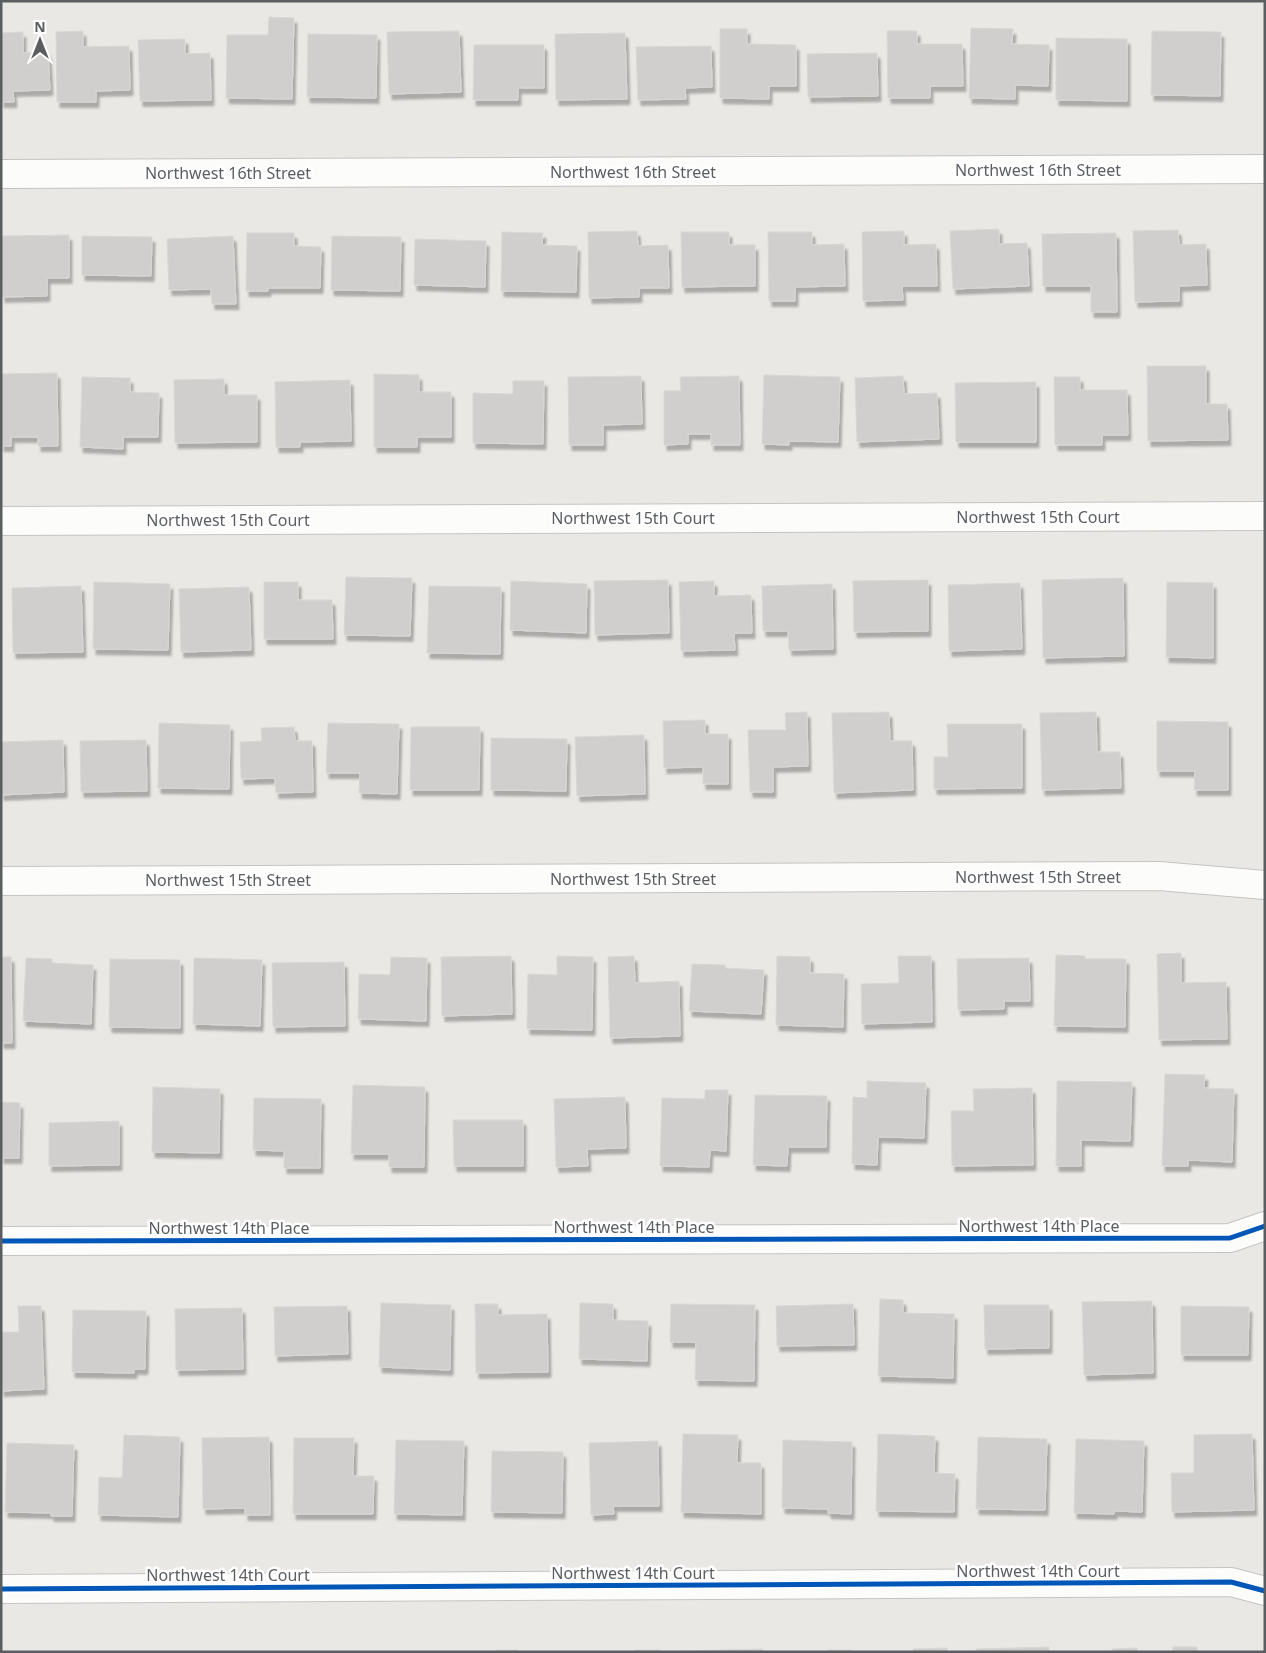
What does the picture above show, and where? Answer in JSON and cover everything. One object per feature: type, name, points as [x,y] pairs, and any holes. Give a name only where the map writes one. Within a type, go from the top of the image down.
[{"type":"street","name":"Northwest 16th Street","points":[[1,174],[1265,169]]},
{"type":"street","name":"Northwest 15th Court","points":[[1,521],[1265,516]]},
{"type":"street","name":"Northwest 15th Street","points":[[1,881],[1159,876],[1265,886]]},
{"type":"street","name":"Northwest 14th Place","points":[[1,1241],[1230,1238],[1265,1226]]},
{"type":"street","name":"Northwest 14th Court","points":[[1,1589],[1231,1582],[1265,1591]]},
{"type":"building","points":[[269,17],[294,18],[292,99],[226,98],[227,35],[268,35]]},
{"type":"building","points":[[971,28],[1013,29],[1012,44],[1049,45],[1048,86],[1015,85],[1015,99],[969,98]]},
{"type":"building","points":[[720,29],[747,29],[747,44],[796,45],[796,86],[769,86],[769,99],[720,98]]},
{"type":"building","points":[[83,31],[83,47],[129,46],[130,90],[96,91],[96,102],[57,102],[56,32]]},
{"type":"building","points":[[459,31],[461,92],[389,94],[387,32]]},
{"type":"building","points":[[887,31],[917,31],[917,44],[962,44],[963,86],[930,86],[930,98],[888,98]]},
{"type":"building","points":[[1152,31],[1221,32],[1220,96],[1151,95]]},
{"type":"building","points":[[23,32],[23,53],[48,52],[50,90],[13,91],[14,102],[1,102],[1,33]]},
{"type":"building","points":[[625,33],[627,99],[556,100],[555,34]]},
{"type":"building","points":[[308,34],[377,35],[376,98],[307,97]]},
{"type":"building","points":[[1056,38],[1127,39],[1127,101],[1056,100]]},
{"type":"building","points":[[185,39],[185,54],[210,53],[211,100],[140,101],[138,40]]},
{"type":"building","points":[[474,45],[544,45],[544,88],[518,88],[518,100],[473,100]]},
{"type":"building","points":[[711,46],[712,87],[685,88],[686,99],[638,100],[636,47]]},
{"type":"building","points":[[877,53],[878,96],[808,97],[807,54]]},
{"type":"building","points":[[999,229],[999,244],[1027,243],[1029,286],[953,289],[950,231]]},
{"type":"building","points":[[1178,230],[1179,245],[1206,244],[1207,285],[1179,286],[1179,301],[1135,302],[1133,231]]},
{"type":"building","points":[[637,231],[638,246],[668,245],[669,288],[639,288],[639,297],[589,298],[588,232]]},
{"type":"building","points":[[904,231],[904,245],[936,244],[937,286],[902,286],[903,300],[863,301],[862,232]]},
{"type":"building","points":[[502,232],[543,233],[542,245],[577,246],[576,292],[501,291]]},
{"type":"building","points":[[681,232],[729,232],[729,245],[755,245],[755,286],[682,287]]},
{"type":"building","points":[[768,232],[812,232],[812,245],[844,244],[845,286],[795,287],[795,301],[769,301]]},
{"type":"building","points":[[247,233],[294,233],[294,246],[321,247],[320,288],[268,288],[268,291],[246,291]]},
{"type":"building","points":[[1116,233],[1117,312],[1091,312],[1091,286],[1043,286],[1042,234]]},
{"type":"building","points":[[69,235],[69,278],[47,278],[47,296],[2,297],[1,236]]},
{"type":"building","points":[[82,236],[152,237],[151,276],[82,275]]},
{"type":"building","points":[[233,236],[236,304],[212,304],[211,289],[169,290],[167,239]]},
{"type":"building","points":[[332,236],[401,237],[400,291],[331,290]]},
{"type":"building","points":[[415,239],[486,241],[485,287],[414,285]]},
{"type":"building","points":[[1147,366],[1206,366],[1206,404],[1227,404],[1228,440],[1148,441]]},
{"type":"building","points":[[57,373],[58,446],[38,446],[38,437],[11,437],[11,446],[1,446],[1,374]]},
{"type":"building","points":[[374,374],[419,375],[419,392],[451,392],[451,437],[417,437],[417,447],[374,447]]},
{"type":"building","points":[[764,375],[840,377],[838,442],[789,441],[789,445],[762,444]]},
{"type":"building","points":[[641,376],[642,424],[603,425],[603,445],[569,445],[568,377]]},
{"type":"building","points":[[739,376],[740,445],[711,445],[711,434],[688,434],[688,444],[664,445],[664,391],[681,391],[680,377]]},
{"type":"building","points":[[903,376],[904,394],[937,393],[939,439],[857,442],[855,378]]},
{"type":"building","points":[[82,377],[130,378],[130,392],[159,393],[158,437],[123,437],[123,449],[80,447]]},
{"type":"building","points":[[1054,377],[1080,377],[1080,390],[1127,390],[1128,435],[1102,435],[1102,445],[1055,445]]},
{"type":"building","points":[[224,379],[224,395],[257,395],[257,442],[175,443],[174,380]]},
{"type":"building","points":[[350,380],[351,441],[300,442],[300,447],[276,447],[275,382]]},
{"type":"building","points":[[513,381],[544,381],[543,444],[473,443],[473,393],[513,394]]},
{"type":"building","points":[[1036,382],[1036,442],[956,442],[955,383]]},
{"type":"building","points":[[346,577],[412,578],[410,636],[344,635]]},
{"type":"building","points":[[1123,578],[1124,656],[1043,658],[1042,580]]},
{"type":"building","points":[[668,580],[669,633],[595,635],[594,581]]},
{"type":"building","points":[[928,580],[928,631],[854,632],[853,581]]},
{"type":"building","points":[[511,581],[587,584],[586,633],[510,630]]},
{"type":"building","points":[[714,581],[714,596],[751,595],[752,633],[734,633],[735,650],[681,651],[679,582]]},
{"type":"building","points":[[94,582],[170,584],[168,650],[93,649]]},
{"type":"building","points":[[264,582],[298,582],[298,600],[332,600],[333,639],[264,639]]},
{"type":"building","points":[[1167,582],[1213,583],[1213,658],[1166,657]]},
{"type":"building","points":[[1020,583],[1022,649],[949,651],[948,585]]},
{"type":"building","points":[[832,584],[833,649],[789,650],[788,631],[763,631],[762,586]]},
{"type":"building","points":[[81,586],[83,652],[13,653],[12,588]]},
{"type":"building","points":[[429,586],[501,587],[500,654],[427,653]]},
{"type":"building","points":[[249,587],[251,650],[181,652],[179,589]]},
{"type":"building","points":[[807,712],[808,766],[773,767],[773,792],[750,792],[748,730],[786,730],[785,713]]},
{"type":"building","points":[[889,712],[890,741],[912,741],[913,790],[834,793],[832,713]]},
{"type":"building","points":[[1096,712],[1097,752],[1120,752],[1121,788],[1042,790],[1040,713]]},
{"type":"building","points":[[705,720],[705,734],[728,734],[728,784],[703,784],[703,767],[664,768],[663,721]]},
{"type":"building","points":[[1157,721],[1228,722],[1228,790],[1194,790],[1195,771],[1157,771]]},
{"type":"building","points":[[159,723],[230,725],[229,789],[158,788]]},
{"type":"building","points":[[328,723],[399,724],[397,794],[359,793],[360,773],[326,773]]},
{"type":"building","points":[[947,724],[1022,724],[1022,788],[934,789],[934,757],[948,757]]},
{"type":"building","points":[[294,727],[295,741],[312,741],[313,792],[276,793],[275,778],[241,779],[240,742],[262,741],[261,728]]},
{"type":"building","points":[[411,727],[480,727],[479,790],[410,790]]},
{"type":"building","points":[[644,735],[645,794],[577,796],[575,737]]},
{"type":"building","points":[[491,738],[567,739],[566,791],[491,790]]},
{"type":"building","points":[[63,740],[64,792],[1,795],[1,742]]},
{"type":"building","points":[[146,740],[147,791],[81,792],[80,741]]},
{"type":"building","points":[[1181,953],[1181,983],[1226,982],[1227,1039],[1159,1040],[1157,954]]},
{"type":"building","points":[[1056,955],[1085,956],[1085,959],[1126,959],[1125,1027],[1054,1026]]},
{"type":"building","points":[[511,956],[512,1014],[442,1016],[441,957]]},
{"type":"building","points":[[557,956],[593,957],[592,1030],[527,1029],[528,974],[557,975]]},
{"type":"building","points":[[634,956],[635,983],[679,981],[680,1036],[610,1038],[608,957]]},
{"type":"building","points":[[777,956],[810,957],[810,973],[844,974],[843,1027],[776,1025]]},
{"type":"building","points":[[898,956],[931,956],[932,1022],[862,1024],[861,984],[899,983]]},
{"type":"building","points":[[1,957],[11,957],[12,1043],[1,1043]]},
{"type":"building","points":[[391,957],[427,958],[426,1021],[358,1019],[359,974],[390,975]]},
{"type":"building","points":[[26,958],[52,959],[52,963],[93,965],[91,1024],[23,1021]]},
{"type":"building","points":[[194,958],[262,960],[260,1026],[193,1024]]},
{"type":"building","points":[[1029,958],[1030,1001],[1004,1001],[1004,1009],[958,1010],[957,959]]},
{"type":"building","points":[[110,959],[180,960],[180,1028],[109,1027]]},
{"type":"building","points":[[344,962],[345,1026],[273,1027],[272,963]]},
{"type":"building","points":[[692,964],[725,965],[725,968],[764,970],[761,1014],[689,1011]]},
{"type":"building","points":[[1165,1074],[1205,1075],[1204,1088],[1234,1089],[1232,1162],[1188,1160],[1188,1166],[1162,1166]]},
{"type":"building","points":[[867,1081],[926,1083],[924,1138],[878,1137],[877,1165],[852,1164],[853,1097],[867,1098]]},
{"type":"building","points":[[1057,1081],[1132,1082],[1130,1141],[1081,1140],[1081,1166],[1056,1166]]},
{"type":"building","points":[[353,1085],[425,1087],[424,1167],[389,1167],[389,1154],[351,1154]]},
{"type":"building","points":[[153,1087],[220,1089],[219,1153],[152,1152]]},
{"type":"building","points":[[1032,1088],[1033,1165],[952,1166],[951,1111],[974,1111],[973,1089]]},
{"type":"building","points":[[705,1090],[728,1090],[726,1151],[710,1150],[709,1167],[660,1166],[662,1098],[705,1099]]},
{"type":"building","points":[[755,1095],[827,1096],[826,1147],[788,1147],[787,1166],[753,1165]]},
{"type":"building","points":[[625,1097],[626,1148],[587,1149],[588,1166],[556,1167],[554,1099]]},
{"type":"building","points":[[254,1098],[321,1099],[320,1168],[284,1168],[284,1151],[253,1150]]},
{"type":"building","points":[[1,1102],[20,1103],[19,1158],[1,1158]]},
{"type":"building","points":[[453,1120],[523,1120],[523,1166],[454,1166]]},
{"type":"building","points":[[119,1121],[119,1165],[49,1166],[49,1123]]},
{"type":"building","points":[[880,1299],[903,1300],[903,1313],[954,1314],[953,1378],[878,1376]]},
{"type":"building","points":[[1152,1301],[1153,1373],[1084,1375],[1082,1302]]},
{"type":"building","points":[[381,1303],[451,1305],[450,1370],[379,1367]]},
{"type":"building","points":[[580,1303],[613,1304],[613,1320],[648,1321],[647,1361],[579,1359]]},
{"type":"building","points":[[475,1304],[498,1304],[498,1315],[547,1314],[548,1372],[476,1373]]},
{"type":"building","points":[[671,1304],[755,1305],[754,1381],[695,1380],[696,1342],[670,1342]]},
{"type":"building","points":[[853,1304],[854,1345],[777,1346],[776,1306]]},
{"type":"building","points":[[984,1305],[1049,1305],[1049,1348],[985,1349]]},
{"type":"building","points":[[18,1306],[41,1306],[44,1389],[1,1391],[1,1332],[19,1332]]},
{"type":"building","points":[[347,1306],[348,1354],[275,1356],[274,1307]]},
{"type":"building","points":[[1181,1306],[1249,1307],[1248,1355],[1181,1355]]},
{"type":"building","points":[[242,1308],[243,1369],[176,1370],[175,1309]]},
{"type":"building","points":[[73,1310],[146,1311],[145,1369],[134,1369],[134,1373],[72,1372]]},
{"type":"building","points":[[683,1434],[738,1435],[737,1463],[761,1463],[761,1514],[681,1512]]},
{"type":"building","points":[[878,1434],[935,1436],[934,1473],[955,1474],[954,1512],[876,1511]]},
{"type":"building","points":[[1252,1434],[1254,1510],[1172,1512],[1171,1473],[1194,1473],[1194,1435]]},
{"type":"building","points":[[124,1435],[180,1437],[178,1517],[98,1515],[99,1477],[122,1478]]},
{"type":"building","points":[[269,1437],[270,1515],[245,1515],[245,1508],[203,1509],[202,1438]]},
{"type":"building","points":[[978,1437],[1047,1439],[1045,1510],[976,1509]]},
{"type":"building","points":[[294,1438],[354,1438],[353,1476],[374,1476],[373,1514],[293,1514]]},
{"type":"building","points":[[1076,1439],[1144,1441],[1142,1512],[1114,1511],[1114,1514],[1074,1513]]},
{"type":"building","points":[[396,1440],[464,1441],[462,1515],[394,1514]]},
{"type":"building","points":[[783,1440],[852,1442],[851,1514],[828,1513],[828,1509],[782,1508]]},
{"type":"building","points":[[658,1441],[659,1506],[613,1506],[614,1514],[591,1515],[589,1443]]},
{"type":"building","points":[[7,1443],[74,1445],[72,1516],[51,1516],[51,1513],[5,1512]]},
{"type":"building","points":[[492,1451],[563,1452],[562,1513],[491,1512]]},
{"type":"building","points":[[1049,1647],[1049,1652],[976,1652],[976,1649]]},
{"type":"building","points":[[1173,1647],[1197,1647],[1197,1652],[1173,1652]]},
{"type":"building","points":[[947,1648],[947,1652],[913,1652],[913,1649]]},
{"type":"building","points":[[1137,1648],[1138,1652],[1112,1652],[1112,1649]]},
{"type":"building","points":[[763,1649],[763,1652],[681,1652],[681,1651]]},
{"type":"building","points":[[496,1650],[518,1650],[518,1652],[496,1652]]},
{"type":"building","points":[[635,1650],[660,1650],[660,1652],[635,1652]]},
{"type":"building","points":[[828,1650],[851,1650],[851,1652],[828,1652]]},
{"type":"cycle path","points":[[1,1241],[1230,1238],[1265,1226]]},
{"type":"cycle path","points":[[1,1589],[1231,1582],[1265,1591]]}]
